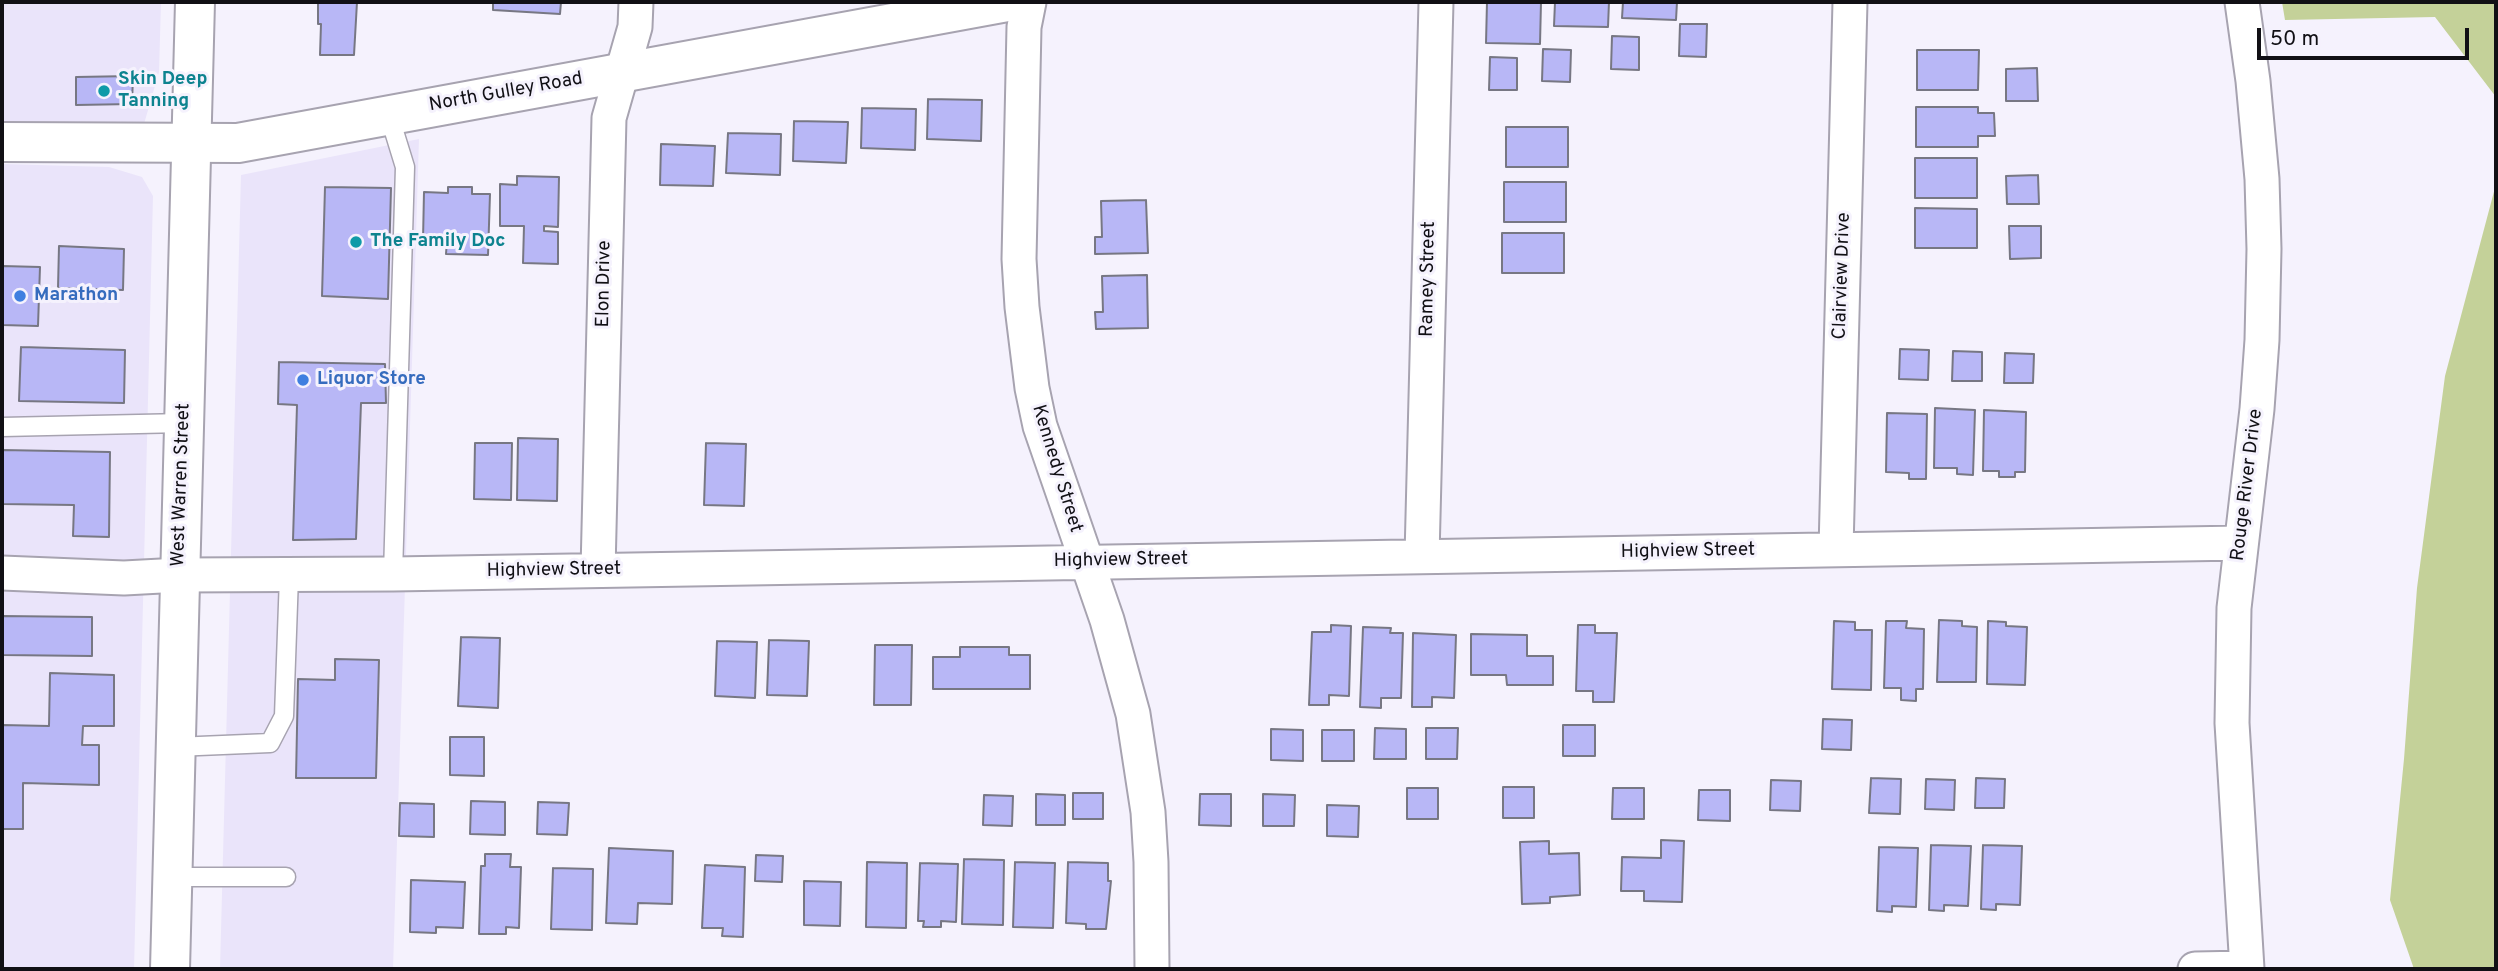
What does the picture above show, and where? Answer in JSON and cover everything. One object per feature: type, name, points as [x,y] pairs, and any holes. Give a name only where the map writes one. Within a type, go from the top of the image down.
[{"type":"street","name":"West Warren Street","points":[[170,969],[195,2]]},
{"type":"street","name":"Elon Drive","points":[[598,570],[609,122],[635,27],[635,2]]},
{"type":"street","name":"North Gulley Road","points":[[2,142],[238,143],[1007,2]]},
{"type":"street","name":"Kennedy Street","points":[[1029,2],[1024,27],[1019,209],[1022,307],[1032,388],[1040,426],[1120,660],[1142,763],[1151,862],[1152,969]]},
{"type":"street","name":"Ramey Street","points":[[1422,556],[1436,2]]},
{"type":"street","name":"Clairview Drive","points":[[1836,549],[1850,2]]},
{"type":"street","name":"Rouge River Drive","points":[[2242,2],[2261,167],[2264,249],[2257,408],[2234,608],[2232,723],[2246,969]]},
{"type":"street","name":"Highview Street","points":[[2,573],[124,578],[180,575],[289,576],[2241,543]]},
{"type":"street","points":[[2195,969],[2246,969]]},
{"type":"lane","points":[[389,115],[405,167],[393,574]]},
{"type":"lane","points":[[2,427],[184,423]]},
{"type":"lane","points":[[175,747],[270,743],[284,716],[289,576]]},
{"type":"lane","points":[[173,877],[286,877]]},
{"type":"shaded area","points":[[2,2],[161,2],[159,72],[144,124],[2,123]]},
{"type":"shaded area","points":[[419,139],[393,969],[220,969],[241,175]]},
{"type":"shaded area","points":[[2,164],[109,167],[142,177],[153,196],[134,969],[2,969]]},
{"type":"green space","points":[[2282,2],[2496,2],[2496,97],[2435,17],[2285,20]]},
{"type":"green space","points":[[2496,184],[2496,969],[2414,969],[2390,900],[2417,588],[2445,376]]},
{"type":"building","points":[[318,2],[357,2],[354,55],[320,55],[321,24],[318,24]]},
{"type":"building","points":[[493,2],[561,2],[560,14],[493,10]]},
{"type":"building","points":[[1487,2],[1541,2],[1540,44],[1486,43]]},
{"type":"building","points":[[1555,2],[1609,2],[1608,27],[1554,26]]},
{"type":"building","points":[[1623,2],[1677,2],[1676,20],[1622,18]]},
{"type":"building","points":[[1680,24],[1707,24],[1706,57],[1679,56]]},
{"type":"building","points":[[1612,36],[1639,37],[1639,70],[1611,69]]},
{"type":"building","points":[[1543,49],[1571,50],[1570,82],[1542,81]]},
{"type":"building","points":[[1917,50],[1979,50],[1978,90],[1917,90]]},
{"type":"building","points":[[1490,57],[1517,58],[1517,90],[1489,90]]},
{"type":"building","points":[[2037,68],[2038,101],[2006,101],[2006,69]]},
{"type":"building","name":"Skin Deep Tanning","points":[[133,76],[132,104],[76,105],[76,77]]},
{"type":"building","points":[[928,99],[982,100],[981,141],[927,139]]},
{"type":"building","points":[[1916,107],[1978,107],[1978,113],[1994,113],[1995,136],[1978,136],[1978,147],[1916,147]]},
{"type":"building","points":[[862,108],[916,109],[915,150],[861,148]]},
{"type":"building","points":[[794,121],[848,122],[846,163],[793,161]]},
{"type":"building","points":[[1506,127],[1568,127],[1568,167],[1506,167]]},
{"type":"building","points":[[728,133],[781,134],[780,175],[726,173]]},
{"type":"building","points":[[661,144],[715,146],[713,186],[660,185]]},
{"type":"building","points":[[1915,158],[1977,158],[1977,198],[1915,198]]},
{"type":"building","points":[[2038,175],[2039,204],[2007,204],[2006,176]]},
{"type":"building","points":[[517,176],[559,177],[558,227],[544,226],[544,231],[558,232],[558,264],[523,263],[524,226],[500,226],[500,184],[517,185]]},
{"type":"building","points":[[1504,182],[1566,182],[1566,222],[1504,222]]},
{"type":"building","name":"The Family Doc","points":[[325,187],[391,188],[388,299],[322,296]]},
{"type":"building","points":[[448,187],[472,187],[472,194],[490,194],[488,255],[446,254],[447,240],[423,240],[424,192],[448,193]]},
{"type":"building","points":[[1146,200],[1148,253],[1095,254],[1095,237],[1102,237],[1101,201]]},
{"type":"building","points":[[1915,208],[1977,209],[1977,248],[1915,248]]},
{"type":"building","points":[[2009,226],[2041,226],[2041,258],[2010,259]]},
{"type":"building","points":[[1502,233],[1564,233],[1564,273],[1502,273]]},
{"type":"building","name":"Marathon","points":[[59,246],[124,249],[123,290],[58,288]]},
{"type":"building","name":"Marathon","points":[[2,266],[40,267],[38,326],[2,325]]},
{"type":"building","points":[[1147,275],[1148,328],[1096,329],[1095,312],[1103,312],[1102,276]]},
{"type":"building","points":[[21,347],[125,350],[124,403],[19,401]]},
{"type":"building","points":[[1900,349],[1929,350],[1928,380],[1899,379]]},
{"type":"building","points":[[1953,351],[1982,352],[1982,381],[1952,381]]},
{"type":"building","points":[[2005,353],[2034,354],[2033,383],[2004,383]]},
{"type":"building","points":[[279,362],[385,364],[386,403],[361,403],[356,539],[293,540],[297,405],[278,404]]},
{"type":"building","points":[[1935,408],[1975,410],[1973,475],[1957,474],[1957,468],[1934,468]]},
{"type":"building","points":[[1984,410],[2026,412],[2025,472],[2015,472],[2015,477],[1999,477],[1999,471],[1983,471]]},
{"type":"building","points":[[1887,413],[1927,414],[1926,479],[1909,479],[1909,473],[1886,472]]},
{"type":"building","points":[[518,438],[558,439],[557,501],[517,500]]},
{"type":"building","points":[[475,443],[512,443],[511,500],[474,499]]},
{"type":"building","points":[[706,443],[746,444],[744,506],[704,505]]},
{"type":"building","points":[[2,450],[110,452],[109,537],[73,536],[74,505],[2,504]]},
{"type":"building","points":[[2,616],[92,617],[92,656],[2,655]]},
{"type":"building","points":[[1939,620],[1962,621],[1962,626],[1977,627],[1976,682],[1937,682]]},
{"type":"building","points":[[1834,621],[1855,622],[1855,630],[1872,630],[1871,690],[1832,689]]},
{"type":"building","points":[[1886,621],[1907,621],[1906,628],[1924,629],[1923,689],[1916,689],[1916,701],[1901,700],[1901,688],[1884,688]]},
{"type":"building","points":[[1988,621],[2006,622],[2006,626],[2027,627],[2025,685],[1987,684]]},
{"type":"building","points":[[1331,625],[1351,626],[1349,696],[1329,695],[1329,705],[1309,705],[1312,632],[1331,632]]},
{"type":"building","points":[[1578,625],[1595,625],[1595,633],[1617,633],[1614,702],[1593,702],[1593,691],[1576,691]]},
{"type":"building","points":[[1363,627],[1391,628],[1390,633],[1403,633],[1401,698],[1381,698],[1381,708],[1360,707]]},
{"type":"building","points":[[1413,633],[1456,635],[1454,698],[1432,697],[1432,707],[1412,707]]},
{"type":"building","points":[[1471,634],[1527,635],[1527,656],[1553,656],[1553,685],[1507,685],[1506,675],[1471,675]]},
{"type":"building","points":[[461,637],[500,638],[498,708],[458,706]]},
{"type":"building","points":[[769,640],[809,641],[807,696],[767,695]]},
{"type":"building","points":[[717,641],[757,642],[755,698],[715,696]]},
{"type":"building","points":[[875,645],[912,645],[911,705],[874,705]]},
{"type":"building","points":[[960,647],[1009,647],[1009,655],[1030,655],[1030,689],[933,689],[933,657],[960,657]]},
{"type":"building","points":[[335,659],[379,660],[376,778],[296,778],[298,679],[335,680]]},
{"type":"building","points":[[50,673],[114,675],[114,726],[83,726],[82,745],[99,745],[99,785],[23,783],[23,829],[2,829],[2,725],[49,726]]},
{"type":"building","points":[[1823,719],[1852,720],[1851,750],[1822,749]]},
{"type":"building","points":[[1563,725],[1595,725],[1595,756],[1563,756]]},
{"type":"building","points":[[1375,728],[1406,729],[1406,759],[1374,759]]},
{"type":"building","points":[[1426,728],[1458,728],[1457,759],[1426,759]]},
{"type":"building","points":[[1271,729],[1303,730],[1303,761],[1271,760]]},
{"type":"building","points":[[1322,730],[1354,730],[1354,761],[1322,761]]},
{"type":"building","points":[[450,737],[484,737],[484,776],[450,775]]},
{"type":"building","points":[[1871,778],[1901,779],[1900,814],[1869,813]]},
{"type":"building","points":[[1976,778],[2005,779],[2004,808],[1975,808]]},
{"type":"building","points":[[1926,779],[1955,780],[1954,810],[1925,809]]},
{"type":"building","points":[[1771,780],[1801,781],[1800,811],[1770,810]]},
{"type":"building","points":[[1503,787],[1534,787],[1534,818],[1503,818]]},
{"type":"building","points":[[1407,788],[1438,788],[1438,819],[1407,819]]},
{"type":"building","points":[[1613,788],[1644,788],[1644,819],[1612,819]]},
{"type":"building","points":[[1699,790],[1730,790],[1730,821],[1698,820]]},
{"type":"building","points":[[1073,793],[1103,793],[1103,819],[1073,819]]},
{"type":"building","points":[[1036,794],[1065,795],[1065,825],[1036,825]]},
{"type":"building","points":[[1200,794],[1231,794],[1231,826],[1199,825]]},
{"type":"building","points":[[1263,794],[1295,795],[1294,826],[1263,826]]},
{"type":"building","points":[[984,795],[1013,796],[1012,826],[983,825]]},
{"type":"building","points":[[471,801],[505,802],[505,835],[470,834]]},
{"type":"building","points":[[538,802],[569,803],[567,835],[537,834]]},
{"type":"building","points":[[400,803],[434,804],[434,837],[399,836]]},
{"type":"building","points":[[1327,805],[1359,806],[1358,837],[1327,836]]},
{"type":"building","points":[[1661,840],[1684,841],[1682,902],[1644,901],[1644,891],[1621,891],[1622,857],[1661,858]]},
{"type":"building","points":[[1549,841],[1549,854],[1579,853],[1580,895],[1550,897],[1550,903],[1522,904],[1520,842]]},
{"type":"building","points":[[1931,845],[1971,846],[1968,906],[1944,905],[1944,911],[1929,910]]},
{"type":"building","points":[[1983,845],[2022,846],[2020,905],[1996,904],[1996,910],[1981,909]]},
{"type":"building","points":[[1879,847],[1918,848],[1916,907],[1892,906],[1892,912],[1877,911]]},
{"type":"building","points":[[609,848],[673,851],[672,904],[638,903],[637,924],[606,923]]},
{"type":"building","points":[[485,854],[511,854],[510,867],[521,867],[519,928],[506,927],[506,934],[479,934],[481,866],[485,866]]},
{"type":"building","points":[[756,855],[783,856],[782,882],[755,881]]},
{"type":"building","points":[[964,859],[1004,860],[1003,925],[962,924]]},
{"type":"building","points":[[867,862],[907,863],[906,928],[866,927]]},
{"type":"building","points":[[1015,862],[1055,863],[1053,928],[1013,927]]},
{"type":"building","points":[[1068,862],[1108,863],[1108,881],[1111,881],[1106,929],[1086,929],[1086,924],[1066,923]]},
{"type":"building","points":[[920,863],[958,864],[956,922],[941,921],[941,927],[923,927],[924,921],[918,921]]},
{"type":"building","points":[[705,865],[745,867],[743,937],[722,936],[723,928],[702,928]]},
{"type":"building","points":[[553,868],[593,869],[592,930],[551,929]]},
{"type":"building","points":[[411,880],[465,882],[463,928],[436,927],[436,933],[410,932]]},
{"type":"building","points":[[804,881],[841,882],[840,926],[804,925]]},
{"type":"place","name":"Skin Deep Tanning","points":[[104,91]]},
{"type":"place","name":"The Family Doc","points":[[356,242]]},
{"type":"place","name":"Marathon","points":[[20,296]]},
{"type":"place","name":"Liquor Store","points":[[303,380]]}]
